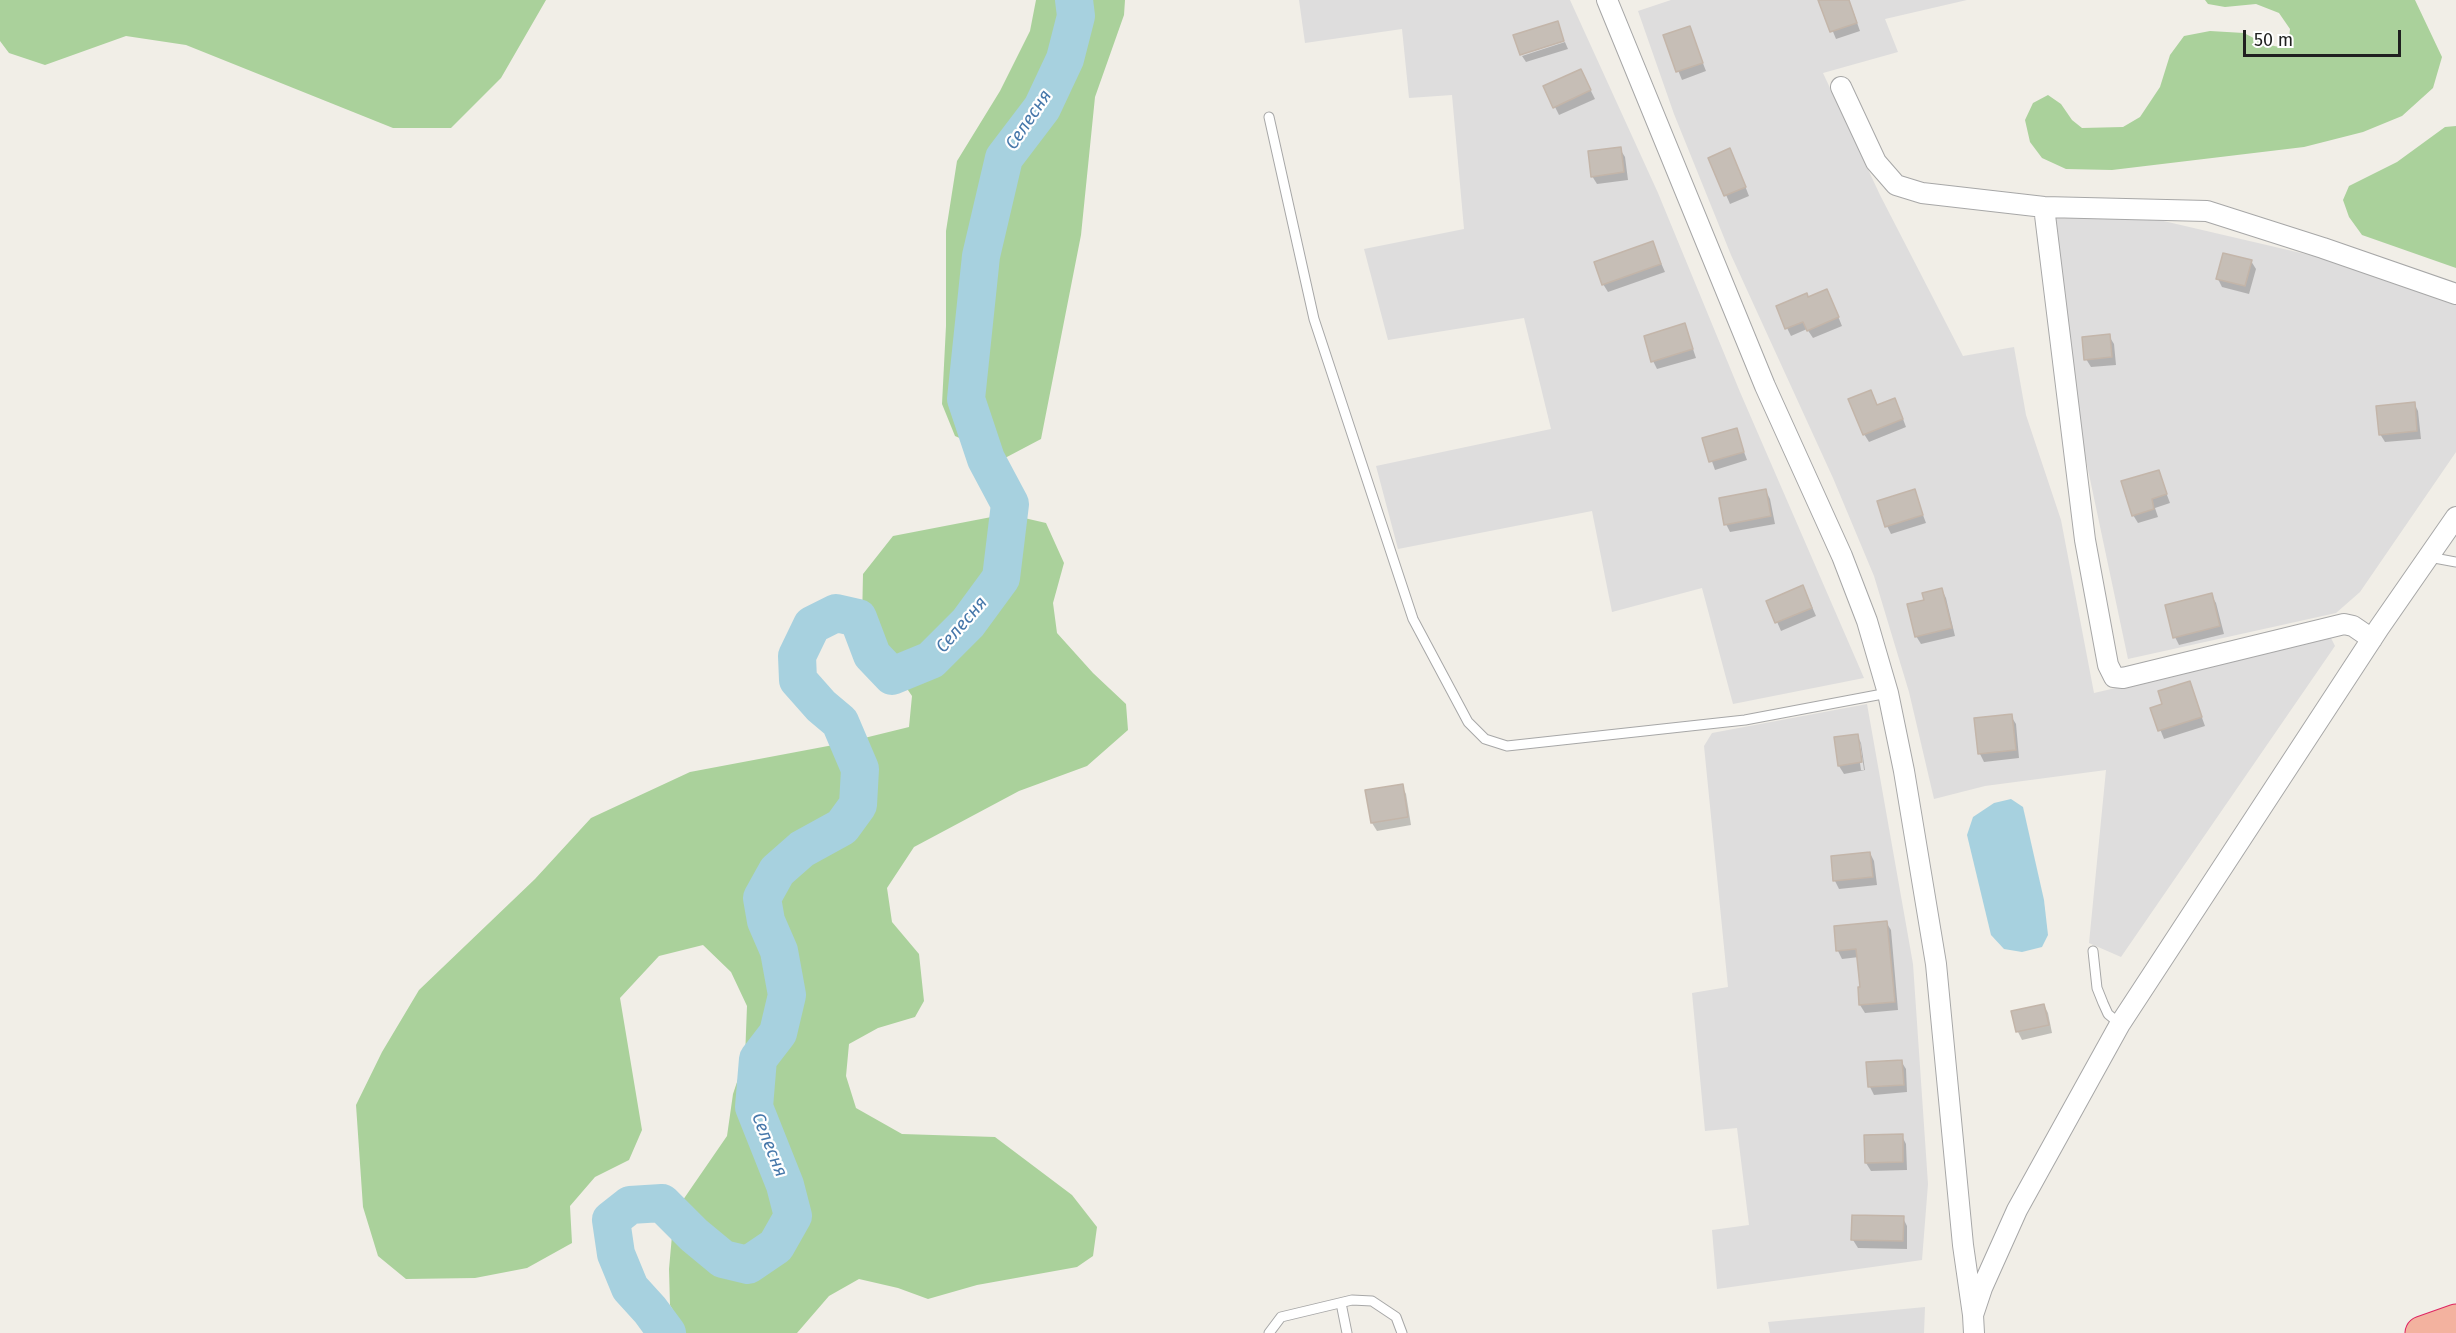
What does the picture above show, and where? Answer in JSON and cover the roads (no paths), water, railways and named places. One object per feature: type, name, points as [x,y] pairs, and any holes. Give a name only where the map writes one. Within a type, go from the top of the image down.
[{"type":"highway","points":[[2422,1333],[2456,1321]]},
{"type":"street","points":[[1607,0],[1765,386],[1842,556],[1867,621],[1888,693],[1904,771],[1936,964],[1963,1245],[1973,1324]]},
{"type":"street","points":[[1841,87],[1876,162],[1896,185],[1922,193],[2044,207],[2207,211],[2456,294]]},
{"type":"street","points":[[2044,207],[2085,540],[2108,665],[2114,677],[2123,678],[2344,624],[2353,626],[2372,639]]},
{"type":"street","points":[[1973,1324],[1982,1288],[2017,1210],[2120,1024],[2372,639],[2456,517]]},
{"type":"lane","points":[[1269,117],[1314,319],[1413,619],[1468,722],[1485,739],[1507,746],[1721,722],[1888,693]]},
{"type":"lane","points":[[2428,556],[2456,562]]},
{"type":"lane","points":[[2093,951],[2097,988],[2108,1014],[2120,1024]]},
{"type":"lane","points":[[1269,1333],[1281,1317],[1352,1300],[1372,1301],[1396,1317],[1402,1333]]},
{"type":"lane","points":[[1341,1303],[1347,1333]]},
{"type":"water","points":[[2011,799],[2023,807],[2044,900],[2048,935],[2042,947],[2022,952],[2004,949],[1991,935],[1967,835],[1973,817],[1994,803]]},
{"type":"waterway","name":"Селесня","points":[[667,1333],[630,1288],[616,1254],[611,1220],[630,1205],[662,1203],[694,1235],[723,1259],[748,1265],[776,1246],[793,1216],[785,1185],[754,1107],[758,1059],[778,1033],[787,995],[779,951],[766,921],[762,898],[777,871],[802,849],[842,827],[858,805],[860,769],[840,722],[821,706],[798,680],[797,656],[812,625],[836,613],[858,618],[872,655],[892,676],[931,660],[968,623],[1001,578],[1010,504],[986,459],[966,399],[981,256],[1004,158],[1042,108],[1065,59],[1076,16],[1074,0]]}]
